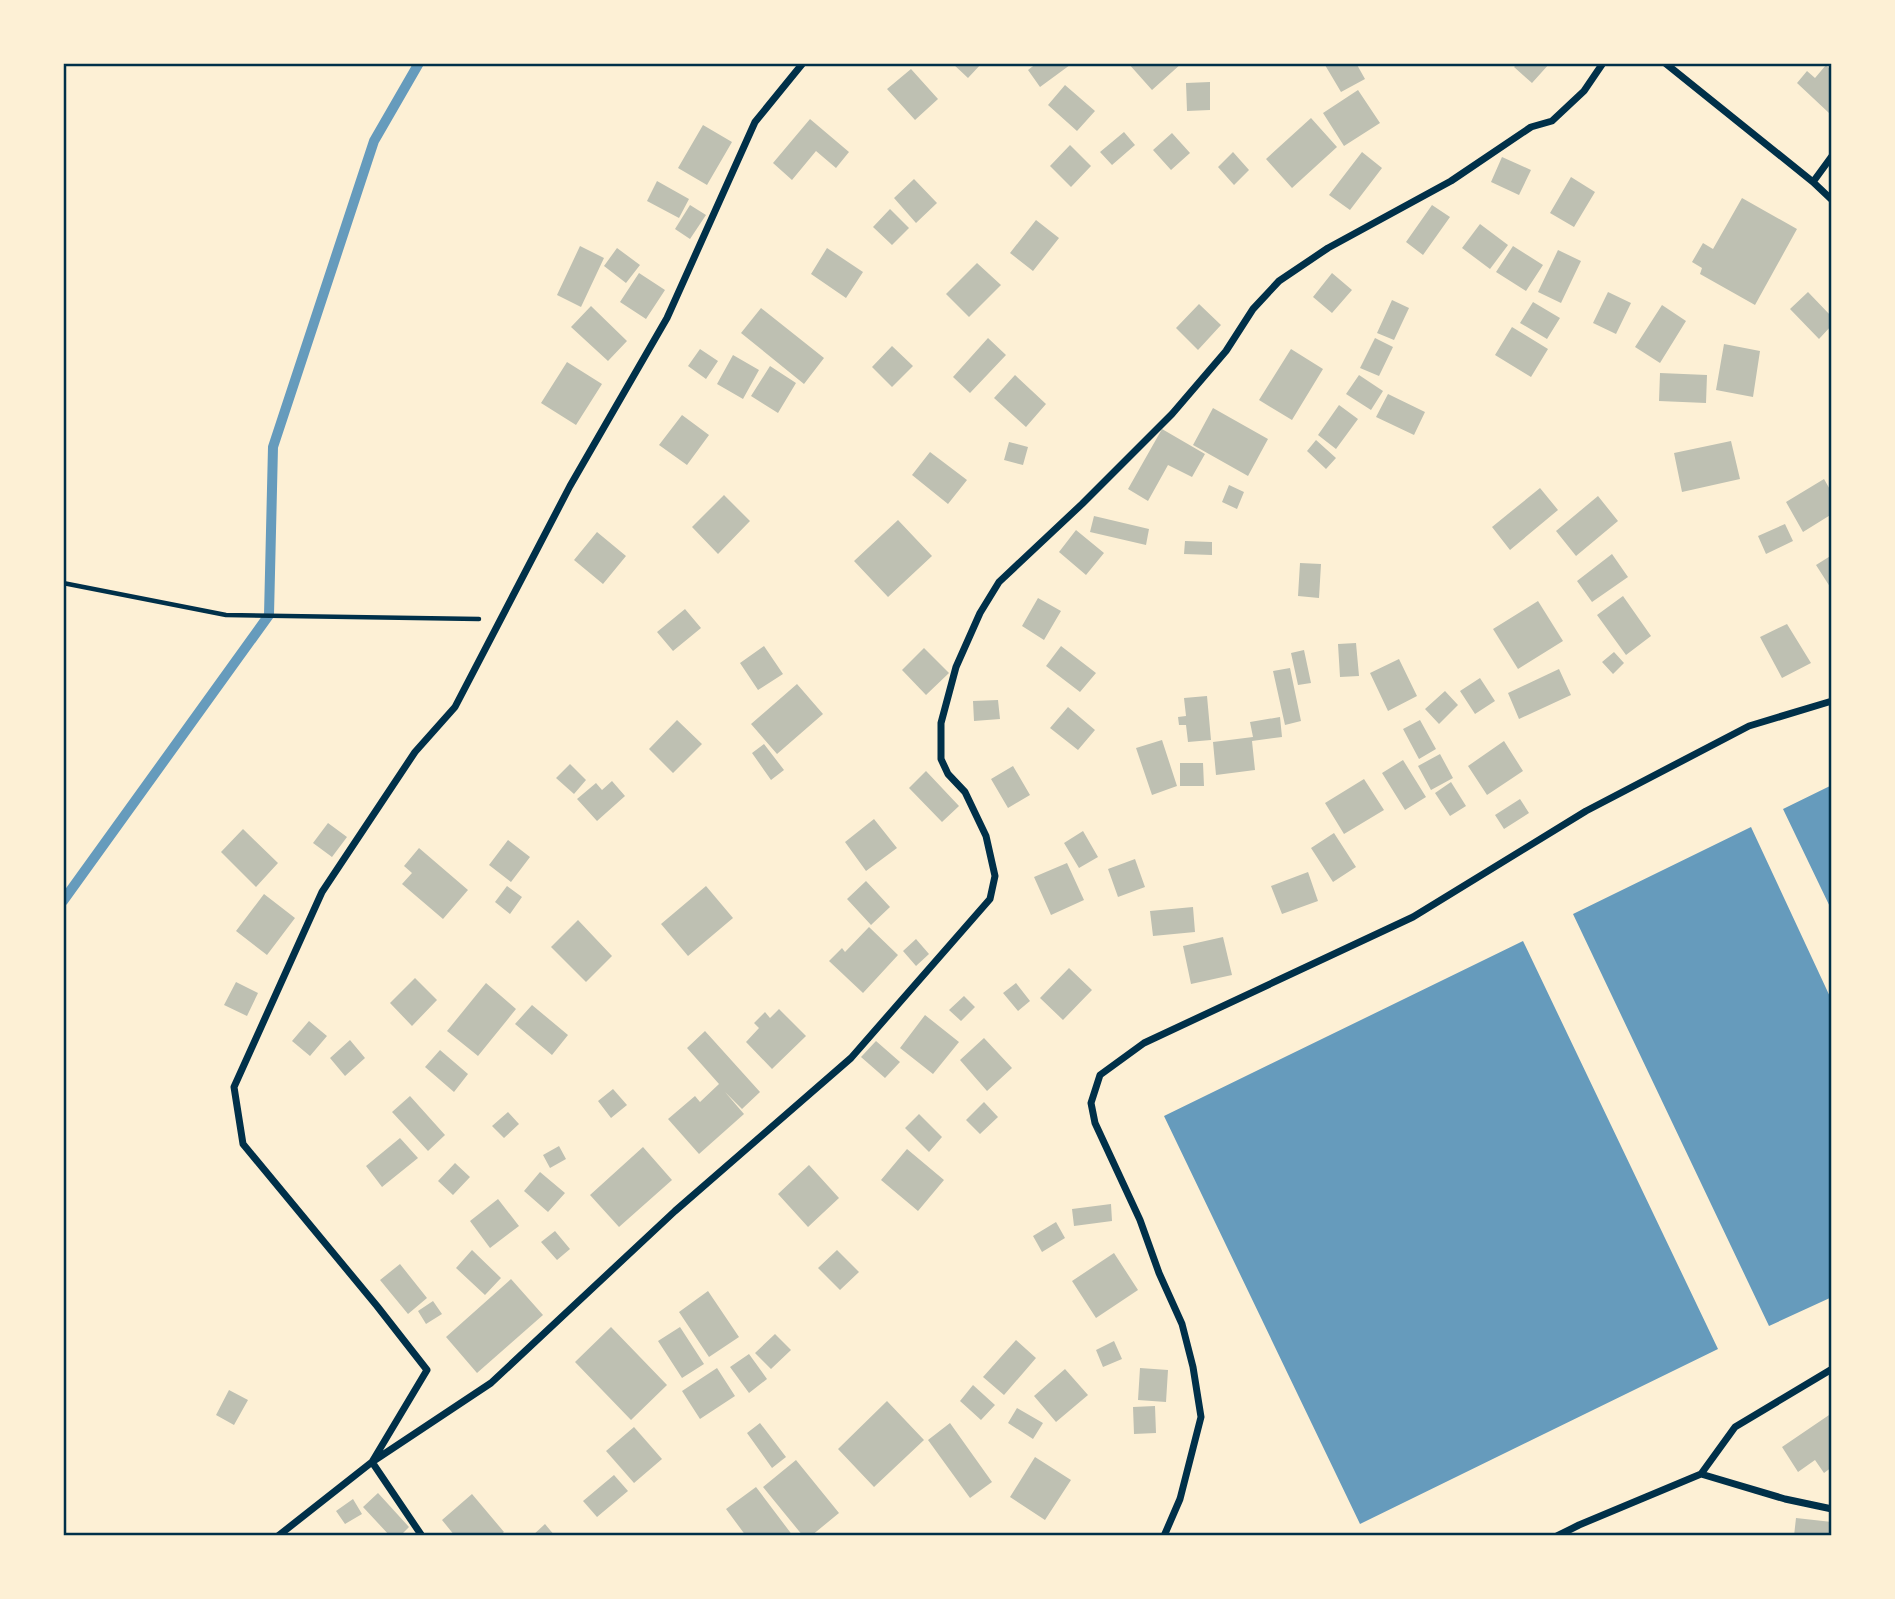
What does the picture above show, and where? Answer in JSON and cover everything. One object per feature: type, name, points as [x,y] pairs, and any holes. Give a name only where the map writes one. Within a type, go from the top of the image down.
[{"type":"street","points":[[372,1462],[427,1370],[243,1144],[234,1087],[322,892],[415,752],[455,708],[570,486],[667,318],[755,122],[803,63]]},
{"type":"street","points":[[278,1536],[372,1462],[491,1382],[675,1211],[850,1058],[990,899],[995,876],[986,836],[965,792],[948,774],[941,759],[941,723],[956,667],[980,613],[999,582],[1172,414],[1226,351],[1254,309],[1279,281],[1328,248],[1451,181],[1531,127],[1552,121],[1584,91],[1603,63]]},
{"type":"street","points":[[1665,63],[1832,200]]},
{"type":"street","points":[[1813,182],[1832,156]]},
{"type":"street","points":[[1164,1536],[1180,1499],[1201,1418],[1193,1367],[1182,1324],[1159,1273],[1140,1220],[1095,1123],[1091,1103],[1100,1075],[1144,1043],[1413,916],[1586,811],[1749,726],[1832,701]]},
{"type":"street","points":[[1557,1536],[1701,1474],[1735,1427],[1832,1369]]},
{"type":"street","points":[[372,1462],[422,1536]]},
{"type":"street","points":[[1701,1474],[1832,1510]]},
{"type":"path","points":[[63,583],[226,615],[502,620]]},
{"type":"water","points":[[1832,785],[1832,911],[1783,809]]},
{"type":"water","points":[[1751,827],[1832,1001],[1832,1297],[1769,1326],[1573,914]]},
{"type":"water","points":[[1523,941],[1718,1349],[1360,1524],[1164,1116]]},
{"type":"building","points":[[952,63],[982,63],[968,78]]},
{"type":"building","points":[[1037,63],[1070,65],[1040,87],[1028,70]]},
{"type":"building","points":[[1128,63],[1182,63],[1152,90]]},
{"type":"building","points":[[1356,63],[1365,79],[1341,92],[1325,65]]},
{"type":"building","points":[[1518,63],[1550,63],[1532,83],[1514,67]]},
{"type":"building","points":[[1826,65],[1832,71],[1832,109],[1829,113],[1797,83],[1807,71],[1815,78]]},
{"type":"building","points":[[911,69],[938,99],[915,120],[887,89]]},
{"type":"building","points":[[1210,82],[1210,110],[1187,111],[1186,83]]},
{"type":"building","points":[[1065,85],[1095,111],[1077,131],[1048,105]]},
{"type":"building","points":[[1358,90],[1380,123],[1344,146],[1323,113]]},
{"type":"building","points":[[1311,118],[1337,147],[1292,188],[1266,159]]},
{"type":"building","points":[[810,119],[849,152],[836,168],[816,151],[792,180],[773,163]]},
{"type":"building","points":[[703,125],[732,142],[707,185],[678,168]]},
{"type":"building","points":[[1124,132],[1135,145],[1112,165],[1100,152]]},
{"type":"building","points":[[1172,133],[1190,153],[1171,170],[1153,150]]},
{"type":"building","points":[[1070,145],[1091,166],[1071,187],[1050,166]]},
{"type":"building","points":[[1233,152],[1249,170],[1234,185],[1218,167]]},
{"type":"building","points":[[1362,152],[1382,168],[1350,210],[1329,195]]},
{"type":"building","points":[[1502,157],[1531,170],[1519,195],[1491,182]]},
{"type":"building","points":[[1571,177],[1595,192],[1574,227],[1550,213]]},
{"type":"building","points":[[914,179],[937,203],[916,223],[894,198]]},
{"type":"building","points":[[657,181],[689,199],[679,218],[647,201]]},
{"type":"building","points":[[1742,198],[1797,229],[1755,305],[1700,274],[1702,268],[1692,262],[1703,243],[1713,249]]},
{"type":"building","points":[[690,205],[706,215],[690,239],[675,229]]},
{"type":"building","points":[[1432,205],[1450,217],[1423,255],[1406,242]]},
{"type":"building","points":[[890,209],[909,228],[892,245],[873,227]]},
{"type":"building","points":[[1036,220],[1059,238],[1033,271],[1010,253]]},
{"type":"building","points":[[1480,224],[1508,245],[1490,269],[1462,248]]},
{"type":"building","points":[[580,246],[604,258],[581,307],[557,295]]},
{"type":"building","points":[[1513,246],[1543,265],[1526,291],[1496,272]]},
{"type":"building","points":[[617,248],[640,265],[626,283],[604,266]]},
{"type":"building","points":[[827,248],[863,272],[846,298],[811,274]]},
{"type":"building","points":[[1558,250],[1581,261],[1561,303],[1538,292]]},
{"type":"building","points":[[977,263],[1001,285],[969,317],[946,294]]},
{"type":"building","points":[[639,273],[665,290],[646,319],[620,302]]},
{"type":"building","points":[[1332,273],[1352,290],[1332,313],[1313,297]]},
{"type":"building","points":[[1608,292],[1631,303],[1616,334],[1593,323]]},
{"type":"building","points":[[1808,292],[1832,317],[1832,325],[1819,339],[1790,309]]},
{"type":"building","points":[[1392,300],[1409,308],[1394,340],[1377,333]]},
{"type":"building","points":[[1533,302],[1560,318],[1547,339],[1520,323]]},
{"type":"building","points":[[1199,304],[1221,325],[1198,350],[1176,328]]},
{"type":"building","points":[[1662,305],[1686,321],[1660,363],[1635,347]]},
{"type":"building","points":[[591,306],[627,341],[608,361],[571,327]]},
{"type":"building","points":[[761,308],[824,358],[804,384],[741,333]]},
{"type":"building","points":[[1512,327],[1548,349],[1531,377],[1495,355]]},
{"type":"building","points":[[988,338],[1006,355],[970,393],[953,377]]},
{"type":"building","points":[[1375,338],[1393,347],[1379,376],[1360,368]]},
{"type":"building","points":[[1724,344],[1760,351],[1753,397],[1716,390]]},
{"type":"building","points":[[892,346],[913,366],[892,387],[872,367]]},
{"type":"building","points":[[700,349],[718,361],[706,379],[688,366]]},
{"type":"building","points":[[1291,349],[1323,369],[1292,420],[1259,400]]},
{"type":"building","points":[[733,355],[759,370],[743,399],[717,384]]},
{"type":"building","points":[[567,362],[602,384],[576,425],[541,403]]},
{"type":"building","points":[[770,366],[796,383],[778,413],[751,396]]},
{"type":"building","points":[[1660,373],[1707,375],[1706,403],[1659,401]]},
{"type":"building","points":[[1015,375],[1046,404],[1026,427],[994,398]]},
{"type":"building","points":[[1359,375],[1383,391],[1371,410],[1346,394]]},
{"type":"building","points":[[1388,394],[1425,412],[1414,435],[1376,417]]},
{"type":"building","points":[[1339,405],[1358,419],[1336,449],[1318,435]]},
{"type":"building","points":[[1213,408],[1268,439],[1248,476],[1193,445]]},
{"type":"building","points":[[682,415],[709,435],[687,465],[659,445]]},
{"type":"building","points":[[1162,429],[1205,454],[1192,477],[1168,465],[1148,501],[1128,489]]},
{"type":"building","points":[[1316,440],[1336,458],[1326,469],[1307,451]]},
{"type":"building","points":[[1731,441],[1740,479],[1682,492],[1674,453]]},
{"type":"building","points":[[1009,442],[1028,447],[1023,465],[1004,460]]},
{"type":"building","points":[[930,452],[967,480],[948,504],[912,475]]},
{"type":"building","points":[[1824,479],[1832,493],[1832,514],[1803,532],[1786,502]]},
{"type":"building","points":[[1229,485],[1244,492],[1237,509],[1222,502]]},
{"type":"building","points":[[1540,488],[1558,510],[1510,550],[1492,527]]},
{"type":"building","points":[[724,495],[750,521],[718,554],[692,527]]},
{"type":"building","points":[[1598,496],[1618,521],[1576,556],[1556,531]]},
{"type":"building","points":[[1094,516],[1149,529],[1146,545],[1090,532]]},
{"type":"building","points":[[898,520],[932,556],[888,597],[854,561]]},
{"type":"building","points":[[1785,524],[1793,541],[1766,554],[1758,536]]},
{"type":"building","points":[[1076,530],[1104,553],[1086,575],[1059,552]]},
{"type":"building","points":[[597,532],[626,556],[603,584],[574,560]]},
{"type":"building","points":[[1185,541],[1212,542],[1212,555],[1184,554]]},
{"type":"building","points":[[1612,554],[1628,577],[1592,602],[1577,581]]},
{"type":"building","points":[[1832,555],[1832,590],[1816,565]]},
{"type":"building","points":[[1300,563],[1321,564],[1319,598],[1298,596]]},
{"type":"building","points":[[1623,596],[1651,636],[1626,655],[1597,615]]},
{"type":"building","points":[[1038,598],[1061,611],[1044,640],[1022,626]]},
{"type":"building","points":[[1538,601],[1563,641],[1518,669],[1493,629]]},
{"type":"building","points":[[685,609],[701,628],[673,651],[657,632]]},
{"type":"building","points":[[1787,624],[1811,663],[1782,678],[1760,637]]},
{"type":"building","points":[[1356,643],[1359,676],[1340,677],[1338,644]]},
{"type":"building","points":[[764,646],[783,674],[758,690],[740,663]]},
{"type":"building","points":[[1061,646],[1096,673],[1080,692],[1046,666]]},
{"type":"building","points":[[924,648],[949,673],[926,695],[902,670]]},
{"type":"building","points":[[1304,650],[1311,683],[1298,685],[1291,653]]},
{"type":"building","points":[[1614,652],[1624,663],[1613,674],[1602,662]]},
{"type":"building","points":[[1399,659],[1417,696],[1388,711],[1370,673]]},
{"type":"building","points":[[1290,668],[1301,721],[1285,725],[1273,671]]},
{"type":"building","points":[[1559,669],[1571,695],[1519,719],[1508,693]]},
{"type":"building","points":[[1480,678],[1495,701],[1475,714],[1460,691]]},
{"type":"building","points":[[797,684],[823,714],[777,754],[751,724]]},
{"type":"building","points":[[1445,691],[1458,705],[1439,724],[1425,709]]},
{"type":"building","points":[[1207,696],[1211,740],[1188,742],[1186,725],[1179,725],[1178,717],[1186,716],[1184,698]]},
{"type":"building","points":[[998,700],[1000,719],[974,721],[973,701]]},
{"type":"building","points":[[1068,707],[1095,730],[1078,750],[1050,728]]},
{"type":"building","points":[[1280,717],[1282,737],[1252,741],[1255,770],[1216,775],[1213,742],[1253,737],[1250,722]]},
{"type":"building","points":[[677,720],[702,744],[673,773],[649,749]]},
{"type":"building","points":[[1420,720],[1436,749],[1419,759],[1403,729]]},
{"type":"building","points":[[1162,740],[1177,786],[1152,795],[1136,748]]},
{"type":"building","points":[[1504,741],[1523,771],[1487,795],[1468,766]]},
{"type":"building","points":[[764,744],[784,770],[771,780],[752,753]]},
{"type":"building","points":[[1440,754],[1453,778],[1431,790],[1418,766]]},
{"type":"building","points":[[1403,760],[1426,797],[1405,810],[1382,773]]},
{"type":"building","points":[[1180,763],[1203,763],[1204,786],[1180,786]]},
{"type":"building","points":[[570,764],[586,780],[574,794],[556,778]]},
{"type":"building","points":[[1013,766],[1030,795],[1008,808],[991,779]]},
{"type":"building","points":[[926,771],[959,806],[942,822],[909,788]]},
{"type":"building","points":[[1364,779],[1384,810],[1344,834],[1325,803]]},
{"type":"building","points":[[612,781],[625,796],[597,821],[577,799],[596,783],[602,790]]},
{"type":"building","points":[[1451,782],[1466,806],[1450,816],[1435,793]]},
{"type":"building","points":[[1520,799],[1529,813],[1504,829],[1495,815]]},
{"type":"building","points":[[874,819],[897,848],[866,871],[845,842]]},
{"type":"building","points":[[328,823],[347,837],[332,857],[313,843]]},
{"type":"building","points":[[243,829],[278,863],[256,887],[221,852]]},
{"type":"building","points":[[1083,831],[1098,857],[1079,868],[1064,843]]},
{"type":"building","points":[[1334,833],[1356,867],[1333,882],[1311,848]]},
{"type":"building","points":[[508,840],[530,857],[511,882],[489,865]]},
{"type":"building","points":[[419,848],[468,890],[443,919],[402,884],[412,873],[404,866]]},
{"type":"building","points":[[1135,859],[1145,887],[1118,897],[1108,869]]},
{"type":"building","points":[[1067,863],[1084,900],[1051,915],[1034,877]]},
{"type":"building","points":[[1308,872],[1318,901],[1282,914],[1271,886]]},
{"type":"building","points":[[866,881],[890,907],[871,925],[847,899]]},
{"type":"building","points":[[507,886],[522,897],[510,914],[495,902]]},
{"type":"building","points":[[706,886],[733,918],[688,956],[661,924]]},
{"type":"building","points":[[264,894],[295,918],[267,955],[236,931]]},
{"type":"building","points":[[1193,907],[1195,932],[1153,936],[1150,911]]},
{"type":"building","points":[[578,920],[612,956],[586,982],[551,947]]},
{"type":"building","points":[[869,927],[898,955],[863,993],[829,961],[842,948],[845,952]]},
{"type":"building","points":[[1223,937],[1232,975],[1191,984],[1183,946]]},
{"type":"building","points":[[916,939],[929,954],[916,966],[903,951]]},
{"type":"building","points":[[1069,968],[1092,990],[1063,1020],[1040,998]]},
{"type":"building","points":[[415,978],[437,1000],[412,1026],[390,1003]]},
{"type":"building","points":[[236,982],[258,993],[247,1016],[224,1005]]},
{"type":"building","points":[[486,983],[516,1009],[478,1056],[447,1031]]},
{"type":"building","points":[[1016,983],[1030,1001],[1018,1011],[1003,993]]},
{"type":"building","points":[[964,996],[975,1007],[961,1021],[949,1010]]},
{"type":"building","points":[[532,1005],[568,1035],[552,1055],[515,1024]]},
{"type":"building","points":[[779,1009],[806,1036],[772,1069],[746,1042],[759,1028],[754,1023],[765,1012],[770,1018]]},
{"type":"building","points":[[925,1015],[959,1042],[933,1074],[900,1048]]},
{"type":"building","points":[[309,1021],[327,1036],[310,1056],[292,1041]]},
{"type":"building","points":[[705,1031],[760,1092],[742,1109],[725,1092],[744,1114],[699,1154],[668,1119],[695,1096],[700,1102],[719,1084],[687,1048]]},
{"type":"building","points":[[984,1038],[1012,1068],[987,1091],[960,1060]]},
{"type":"building","points":[[350,1040],[365,1058],[345,1076],[330,1058]]},
{"type":"building","points":[[876,1041],[900,1062],[885,1078],[861,1057]]},
{"type":"building","points":[[440,1050],[468,1074],[454,1092],[425,1067]]},
{"type":"building","points":[[613,1089],[627,1105],[611,1118],[598,1101]]},
{"type":"building","points":[[410,1096],[445,1135],[428,1151],[392,1112]]},
{"type":"building","points":[[984,1102],[998,1117],[980,1134],[966,1120]]},
{"type":"building","points":[[508,1112],[519,1124],[504,1138],[492,1126]]},
{"type":"building","points":[[919,1114],[942,1137],[929,1152],[905,1128]]},
{"type":"building","points":[[400,1138],[418,1158],[382,1187],[366,1166]]},
{"type":"building","points":[[559,1146],[566,1159],[550,1168],[543,1155]]},
{"type":"building","points":[[643,1147],[672,1180],[619,1227],[590,1195]]},
{"type":"building","points":[[907,1149],[944,1180],[918,1211],[881,1180]]},
{"type":"building","points":[[455,1163],[470,1177],[453,1195],[438,1181]]},
{"type":"building","points":[[809,1165],[839,1198],[808,1227],[778,1194]]},
{"type":"building","points":[[540,1172],[565,1193],[548,1212],[524,1191]]},
{"type":"building","points":[[498,1199],[519,1226],[490,1248],[470,1221]]},
{"type":"building","points":[[1111,1204],[1112,1221],[1074,1226],[1072,1209]]},
{"type":"building","points":[[1056,1222],[1065,1238],[1042,1252],[1033,1236]]},
{"type":"building","points":[[555,1231],[570,1249],[557,1260],[541,1242]]},
{"type":"building","points":[[472,1250],[501,1278],[485,1295],[456,1268]]},
{"type":"building","points":[[837,1250],[859,1272],[840,1290],[818,1268]]},
{"type":"building","points":[[1114,1253],[1138,1290],[1096,1318],[1072,1281]]},
{"type":"building","points":[[400,1264],[427,1298],[408,1314],[380,1280]]},
{"type":"building","points":[[511,1279],[543,1315],[477,1373],[446,1337]]},
{"type":"building","points":[[708,1291],[739,1337],[709,1357],[679,1312]]},
{"type":"building","points":[[433,1301],[442,1314],[426,1324],[418,1311]]},
{"type":"building","points":[[611,1327],[667,1385],[631,1420],[575,1362]]},
{"type":"building","points":[[680,1327],[704,1364],[682,1378],[658,1341]]},
{"type":"building","points":[[775,1334],[791,1350],[771,1369],[755,1353]]},
{"type":"building","points":[[1016,1340],[1036,1358],[1004,1395],[983,1377]]},
{"type":"building","points":[[1114,1341],[1122,1359],[1103,1367],[1096,1350]]},
{"type":"building","points":[[749,1354],[767,1379],[749,1393],[730,1367]]},
{"type":"building","points":[[717,1368],[735,1396],[700,1419],[682,1391]]},
{"type":"building","points":[[1140,1368],[1168,1370],[1166,1402],[1138,1400]]},
{"type":"building","points":[[1065,1369],[1088,1395],[1056,1422],[1034,1396]]},
{"type":"building","points":[[973,1385],[995,1405],[981,1420],[960,1401]]},
{"type":"building","points":[[229,1390],[248,1400],[234,1425],[216,1415]]},
{"type":"building","points":[[887,1401],[924,1440],[874,1487],[838,1449]]},
{"type":"building","points":[[1155,1406],[1156,1433],[1134,1434],[1133,1407]]},
{"type":"building","points":[[1017,1408],[1043,1423],[1033,1439],[1008,1423]]},
{"type":"building","points":[[1832,1413],[1832,1467],[1824,1473],[1815,1460],[1798,1472],[1782,1447]]},
{"type":"building","points":[[760,1423],[786,1457],[772,1468],[747,1433]]},
{"type":"building","points":[[950,1423],[992,1482],[970,1498],[928,1440]]},
{"type":"building","points":[[634,1427],[662,1459],[634,1483],[606,1451]]},
{"type":"building","points":[[1035,1457],[1071,1480],[1045,1520],[1010,1497]]},
{"type":"building","points":[[796,1460],[839,1513],[811,1536],[803,1536],[763,1487]]},
{"type":"building","points":[[614,1475],[628,1491],[597,1517],[583,1501]]},
{"type":"building","points":[[756,1487],[793,1536],[746,1536],[726,1509]]},
{"type":"building","points":[[378,1493],[409,1527],[400,1536],[390,1536],[363,1507]]},
{"type":"building","points":[[472,1494],[504,1532],[499,1536],[455,1536],[442,1520]]},
{"type":"building","points":[[353,1499],[362,1514],[345,1524],[336,1511]]},
{"type":"building","points":[[1796,1518],[1832,1522],[1832,1536],[1794,1536]]},
{"type":"building","points":[[545,1524],[555,1536],[532,1536]]},
{"type":"waterway","points":[[63,901],[269,615],[273,447],[374,141],[419,63]]}]
